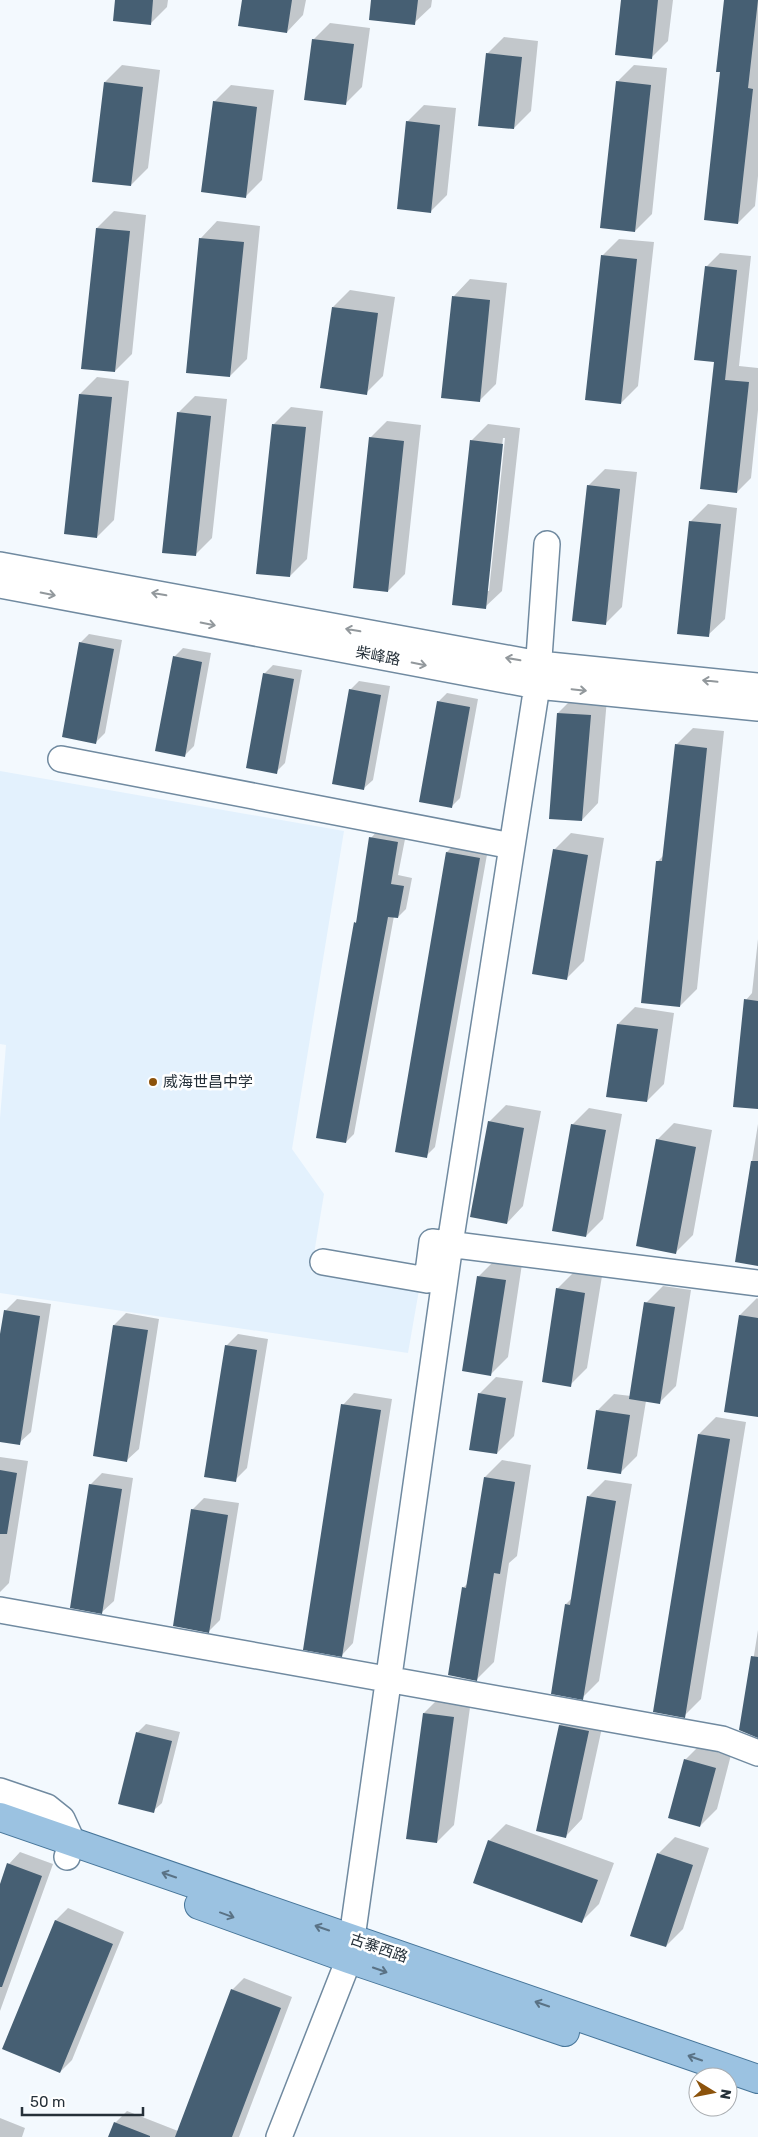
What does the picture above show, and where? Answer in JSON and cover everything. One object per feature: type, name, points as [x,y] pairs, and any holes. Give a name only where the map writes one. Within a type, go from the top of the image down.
[{"type":"main road","name":"古寨西路","points":[[0,1817],[70,1849],[350,1949],[688,2073]]},
{"type":"main road","name":"古寨西路","points":[[0,1834],[70,1849]]},
{"type":"main road","name":"古寨西路","points":[[350,1949],[758,2079]]},
{"type":"main road","points":[[738,2091],[758,2098]]},
{"type":"street","points":[[278,2137],[350,1949],[390,1680],[450,1244],[538,675],[547,544]]},
{"type":"street","name":"柴峰路","points":[[0,565],[538,675],[758,686]]},
{"type":"street","name":"柴峰路","points":[[0,585],[538,675],[758,708]]},
{"type":"street","points":[[61,759],[512,846]]},
{"type":"street","points":[[323,1262],[426,1280],[432,1242],[758,1283]]},
{"type":"street","points":[[0,1610],[722,1739],[758,1752]]},
{"type":"street","points":[[0,1791],[47,1807],[62,1819],[70,1849]]},
{"type":"shaded area","name":"威海世昌中学","points":[[0,771],[344,831],[292,1149],[324,1194],[311,1272],[419,1290],[408,1353],[0,1293],[0,1118],[6,1045],[0,1044]]},
{"type":"building","points":[[115,0],[153,0],[151,25],[113,21]]},
{"type":"building","points":[[242,0],[292,0],[287,33],[238,26]]},
{"type":"building","points":[[371,0],[418,0],[415,25],[369,20]]},
{"type":"building","points":[[621,0],[658,0],[652,59],[615,55]]},
{"type":"building","points":[[724,0],[758,0],[748,88],[753,89],[738,224],[704,220],[720,72],[716,72]]},
{"type":"building","points":[[312,39],[354,44],[346,105],[304,100]]},
{"type":"building","points":[[486,53],[522,57],[514,129],[478,126]]},
{"type":"building","points":[[616,81],[651,85],[635,232],[600,228]]},
{"type":"building","points":[[104,82],[143,87],[131,186],[92,182]]},
{"type":"building","points":[[213,101],[257,107],[246,198],[201,192]]},
{"type":"building","points":[[406,121],[440,125],[431,213],[397,209]]},
{"type":"building","points":[[96,228],[130,231],[115,372],[81,369]]},
{"type":"building","points":[[199,238],[244,242],[230,377],[186,373]]},
{"type":"building","points":[[601,255],[637,259],[621,404],[585,400]]},
{"type":"building","points":[[705,266],[737,270],[725,380],[749,382],[737,493],[700,489],[714,362],[694,360]]},
{"type":"building","points":[[452,296],[490,300],[480,402],[441,398]]},
{"type":"building","points":[[332,307],[378,313],[367,395],[320,388]]},
{"type":"building","points":[[79,394],[112,397],[97,538],[64,534]]},
{"type":"building","points":[[177,412],[211,416],[196,556],[162,553]]},
{"type":"building","points":[[272,424],[306,427],[290,577],[256,574]]},
{"type":"building","points":[[369,437],[404,441],[388,592],[353,588]]},
{"type":"building","points":[[470,440],[503,444],[486,609],[452,605]]},
{"type":"building","points":[[587,485],[620,489],[606,625],[572,621]]},
{"type":"building","points":[[689,521],[721,524],[709,637],[677,634]]},
{"type":"building","points":[[79,642],[114,649],[96,744],[62,737]]},
{"type":"building","points":[[173,656],[202,662],[185,757],[155,751]]},
{"type":"building","points":[[263,673],[294,679],[277,774],[246,768]]},
{"type":"building","points":[[349,689],[381,695],[364,790],[332,784]]},
{"type":"building","points":[[437,701],[470,707],[452,808],[419,802]]},
{"type":"building","points":[[557,713],[591,715],[582,821],[549,819]]},
{"type":"building","points":[[675,744],[707,748],[680,1007],[641,1003],[656,861],[662,861]]},
{"type":"building","points":[[369,837],[398,842],[391,884],[404,886],[398,918],[388,917],[346,1143],[316,1138],[354,922],[356,923]]},
{"type":"building","points":[[553,849],[588,855],[567,980],[532,974]]},
{"type":"building","points":[[446,852],[480,858],[427,1158],[395,1152]]},
{"type":"building","points":[[744,999],[758,1001],[758,1109],[733,1107]]},
{"type":"building","points":[[617,1024],[658,1029],[647,1102],[606,1097]]},
{"type":"building","points":[[488,1121],[524,1128],[507,1224],[470,1217]]},
{"type":"building","points":[[571,1124],[606,1130],[586,1237],[552,1231]]},
{"type":"building","points":[[656,1139],[696,1147],[676,1254],[636,1246]]},
{"type":"building","points":[[751,1161],[758,1161],[758,1266],[735,1262]]},
{"type":"building","points":[[477,1276],[506,1280],[491,1376],[462,1371]]},
{"type":"building","points":[[556,1288],[585,1293],[571,1387],[542,1382]]},
{"type":"building","points":[[644,1302],[675,1307],[660,1404],[629,1399]]},
{"type":"building","points":[[4,1310],[40,1316],[20,1445],[0,1442],[0,1334]]},
{"type":"building","points":[[739,1315],[758,1318],[758,1417],[724,1412]]},
{"type":"building","points":[[113,1325],[148,1330],[127,1462],[93,1456]]},
{"type":"building","points":[[225,1345],[257,1350],[236,1482],[204,1477]]},
{"type":"building","points":[[478,1393],[506,1398],[497,1454],[469,1450]]},
{"type":"building","points":[[341,1404],[381,1410],[342,1657],[303,1650]]},
{"type":"building","points":[[596,1410],[630,1415],[621,1474],[587,1469]]},
{"type":"building","points":[[698,1434],[730,1439],[685,1718],[653,1712]]},
{"type":"building","points":[[0,1470],[17,1473],[7,1534],[0,1534]]},
{"type":"building","points":[[484,1477],[515,1482],[500,1574],[494,1573],[477,1681],[448,1675],[462,1587],[466,1588]]},
{"type":"building","points":[[89,1484],[122,1489],[102,1614],[70,1608]]},
{"type":"building","points":[[587,1496],[616,1501],[583,1700],[551,1694],[565,1604],[570,1605]]},
{"type":"building","points":[[191,1509],[228,1515],[209,1633],[173,1626]]},
{"type":"building","points":[[751,1656],[758,1657],[758,1738],[739,1730]]},
{"type":"building","points":[[423,1713],[454,1717],[437,1843],[406,1839]]},
{"type":"building","points":[[559,1725],[589,1731],[566,1838],[536,1831]]},
{"type":"building","points":[[136,1732],[172,1741],[154,1813],[118,1804]]},
{"type":"building","points":[[684,1759],[716,1768],[700,1827],[668,1818]]},
{"type":"building","points":[[488,1840],[598,1880],[582,1923],[473,1883]]},
{"type":"building","points":[[657,1853],[693,1865],[666,1947],[630,1936]]},
{"type":"building","points":[[7,1863],[42,1876],[2,1987],[0,1987],[0,1884]]},
{"type":"building","points":[[55,1920],[113,1944],[60,2073],[2,2049]]},
{"type":"building","points":[[231,1989],[281,2008],[232,2137],[175,2137]]},
{"type":"building","points":[[114,2122],[150,2136],[150,2137],[108,2137]]},
{"type":"place","name":"威海世昌中学","points":[[153,1082]]}]
